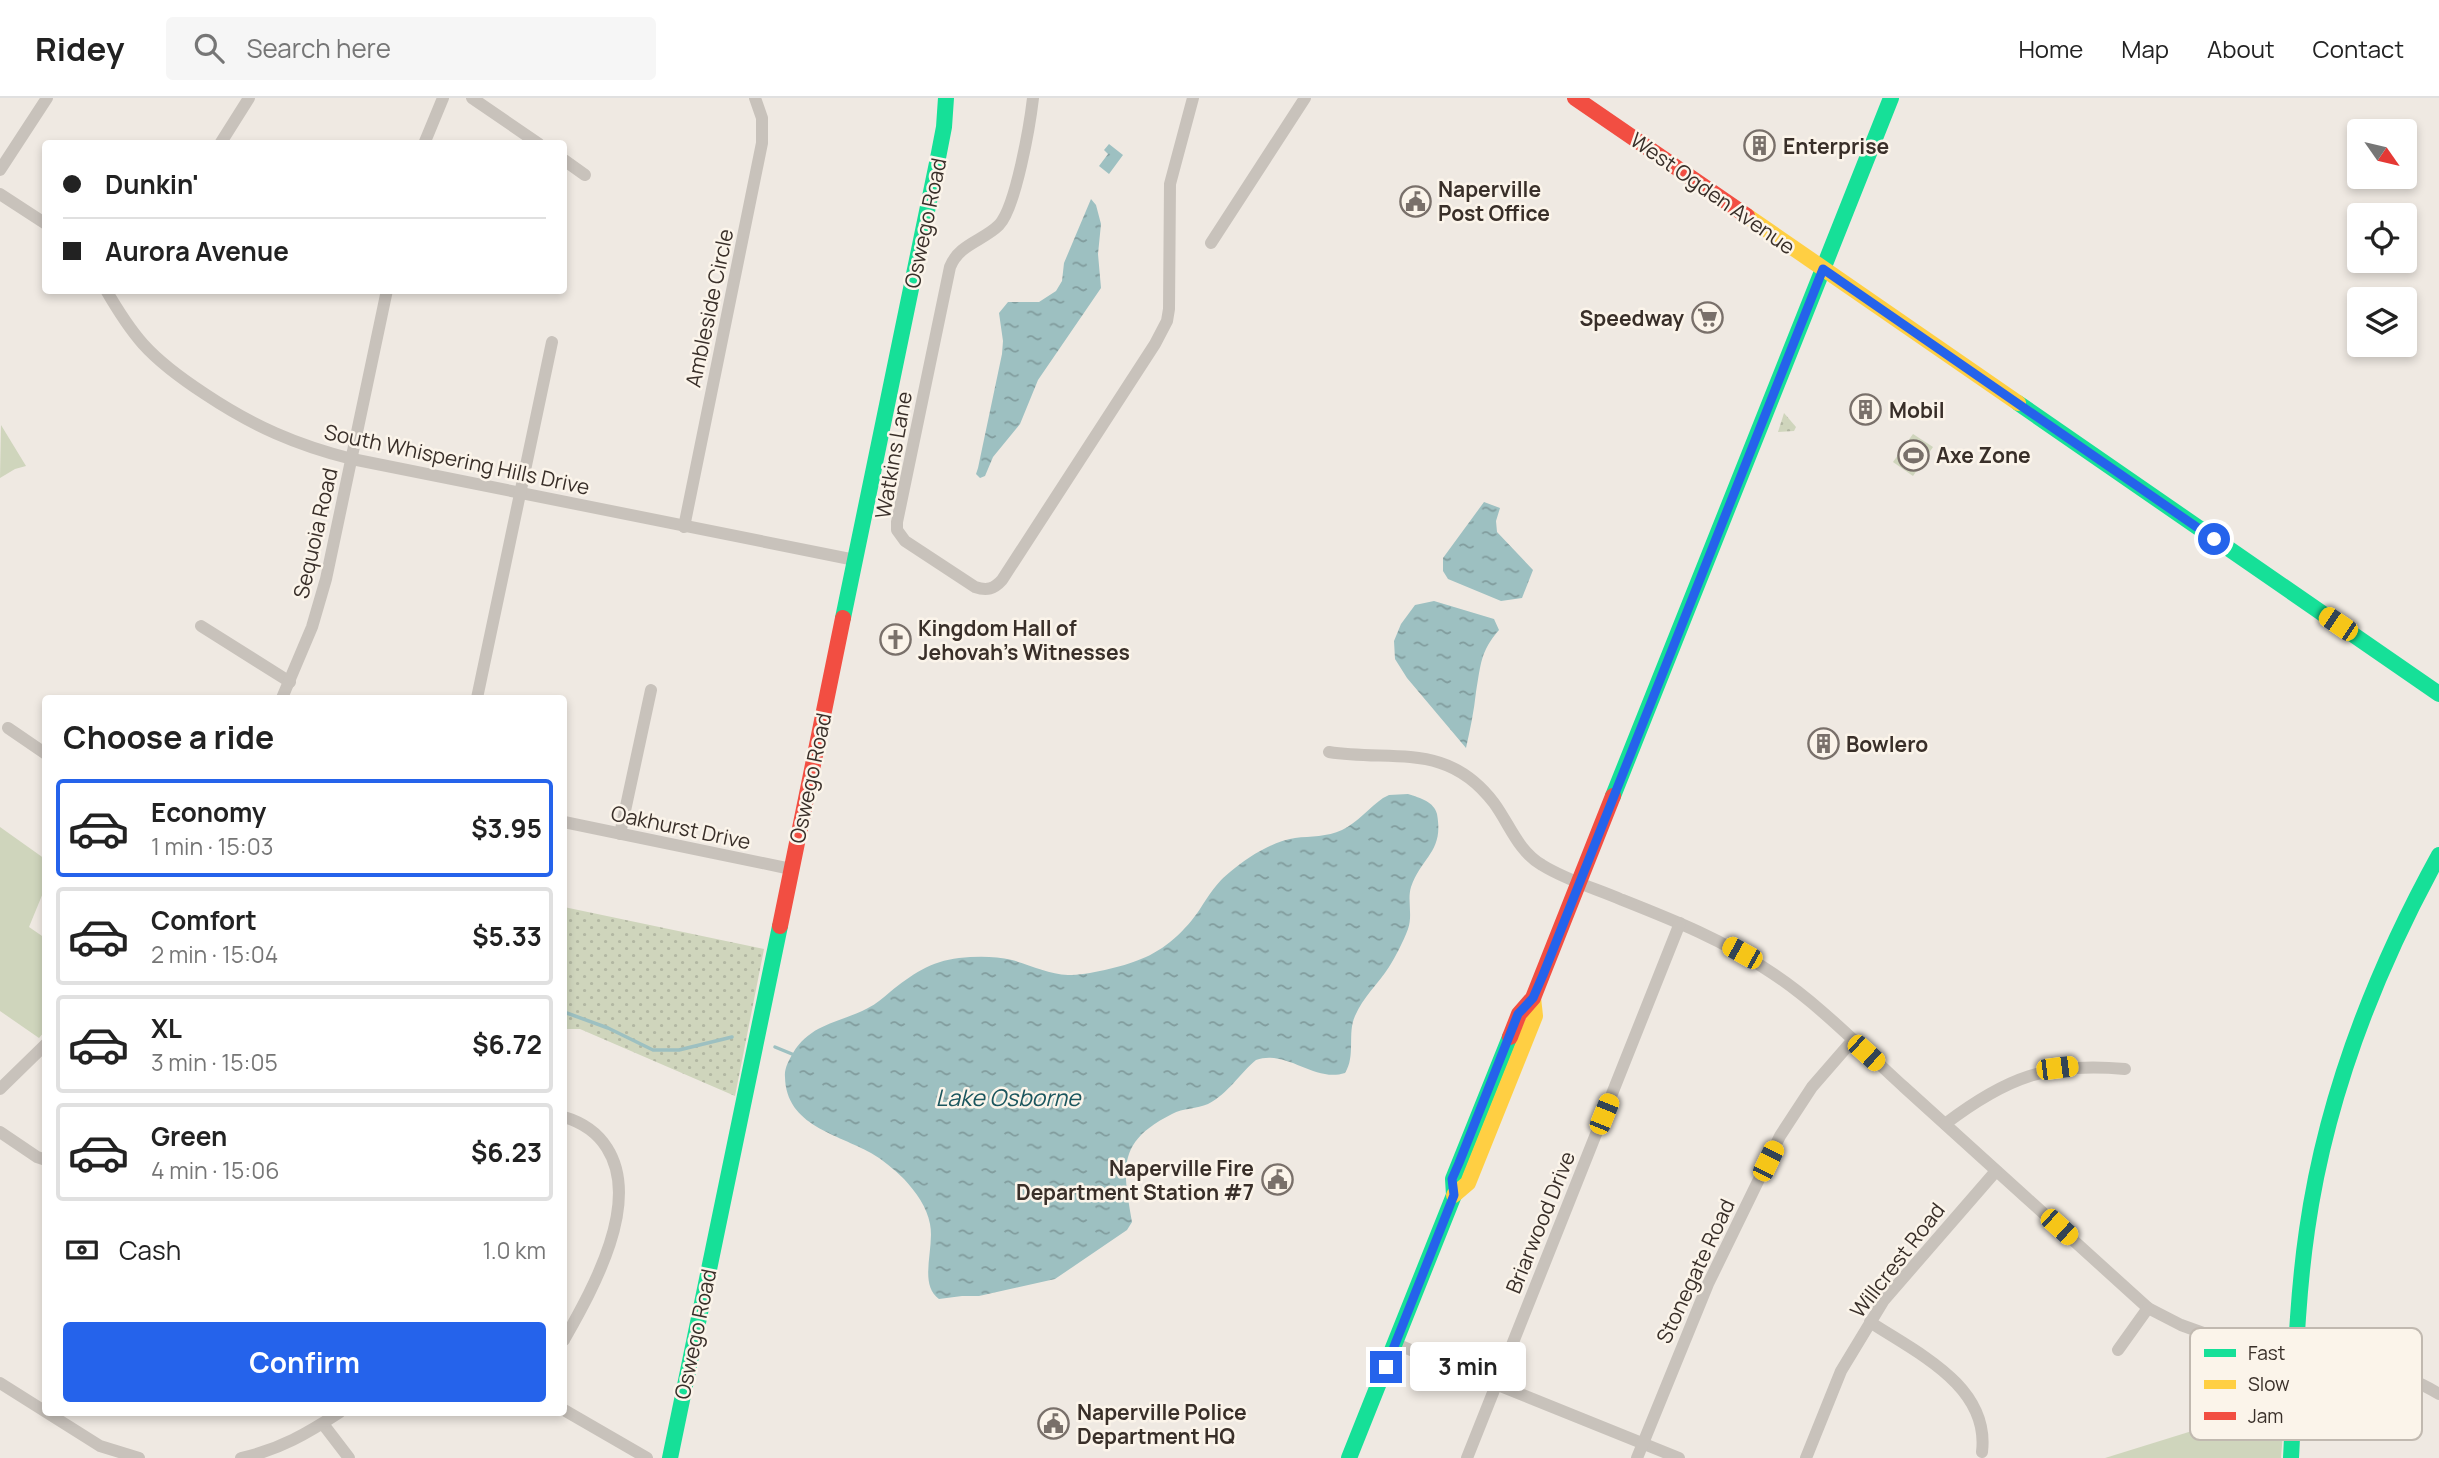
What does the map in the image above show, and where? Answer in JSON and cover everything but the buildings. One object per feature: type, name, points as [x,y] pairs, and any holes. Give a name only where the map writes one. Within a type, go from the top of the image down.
[{"type":"main road","name":"Oswego Road","points":[[670,1458],[938,158],[946,98]]},
{"type":"main road","name":"West Ogden Avenue","points":[[1575,98],[2439,694]]},
{"type":"main road","points":[[1349,1458],[1454,1195],[1468,1183],[1535,1016],[1533,998],[1891,98]]},
{"type":"main road","points":[[2298,1328],[2310,1205],[2321,1148],[2338,1085],[2376,980],[2404,918],[2439,855]]},
{"type":"main road","points":[[2291,1458],[2292,1440]]},
{"type":"street","points":[[0,170],[47,98]]},
{"type":"street","points":[[223,140],[249,98]]},
{"type":"street","points":[[426,140],[443,98]]},
{"type":"street","points":[[472,98],[533,140]]},
{"type":"street","name":"Ambleside Circle","points":[[684,527],[762,143],[762,118],[755,98]]},
{"type":"street","name":"Watkins Lane","points":[[1033,98],[1007,214],[995,229],[961,250],[950,267],[897,522],[897,530],[905,541],[975,587],[990,589],[1002,580],[1163,332],[1169,309],[1170,184],[1193,98]]},
{"type":"street","points":[[1210,243],[1305,98]]},
{"type":"street","points":[[567,162],[585,175]]},
{"type":"street","points":[[0,194],[42,221]]},
{"type":"street","name":"South Whispering Hills Drive","points":[[109,294],[143,344],[182,379],[235,414],[272,433],[323,452],[855,561]]},
{"type":"street","name":"Sequoia Road","points":[[283,695],[312,627],[326,579],[386,294]]},
{"type":"street","points":[[478,695],[552,342]]},
{"type":"street","points":[[201,626],[290,681]]},
{"type":"street","points":[[620,834],[651,690]]},
{"type":"street","points":[[8,728],[42,751]]},
{"type":"street","points":[[1329,752],[1354,756],[1404,755],[1431,760],[1454,769],[1486,794],[1531,858],[1555,872],[1730,946],[1774,974],[2148,1308],[2190,1328]]},
{"type":"street","name":"Oakhurst Drive","points":[[567,823],[791,869]]},
{"type":"street","name":"Briarwood Drive","points":[[1467,1458],[1680,923]]},
{"type":"street","name":"Stonegate Road","points":[[1637,1458],[1708,1283],[1780,1136],[1812,1087],[1852,1041]]},
{"type":"street","points":[[0,1089],[42,1048]]},
{"type":"street","points":[[1945,1124],[1986,1095],[2025,1077],[2078,1066],[2125,1069]]},
{"type":"street","points":[[567,1118],[587,1127],[604,1144],[619,1174],[620,1190],[603,1266],[567,1334]]},
{"type":"street","points":[[0,1132],[42,1158]]},
{"type":"street","name":"Willcrest Road","points":[[1806,1458],[1841,1371],[1884,1300],[1996,1171]]},
{"type":"street","points":[[2118,1350],[2148,1308]]},
{"type":"street","points":[[1870,1322],[1943,1371],[1958,1385],[1968,1397],[1982,1426],[1982,1452]]},
{"type":"street","points":[[1396,1344],[1679,1458]]},
{"type":"street","points":[[0,1383],[42,1409]]},
{"type":"street","points":[[2422,1384],[2439,1394]]},
{"type":"street","points":[[567,1412],[648,1458]]},
{"type":"street","points":[[52,1416],[100,1446],[139,1458]]},
{"type":"street","points":[[241,1458],[261,1454],[294,1441],[334,1416]]},
{"type":"street","points":[[323,1424],[349,1458]]},
{"type":"green space","points":[[1784,413],[1796,427],[1794,431],[1778,432]]},
{"type":"green space","points":[[1,425],[26,466],[0,478]]},
{"type":"green space","name":"Axe Zone","points":[[1913,434],[1933,447],[1913,476],[1893,462]]},
{"type":"green space","points":[[0,827],[42,857],[42,895],[29,927],[42,936],[42,1034],[39,1038],[0,1011]]},
{"type":"green space","points":[[567,908],[764,949],[735,1096],[580,1029],[567,1029]]},
{"type":"green space","points":[[2190,1432],[2190,1440],[2282,1440],[2281,1458],[2105,1458]]},
{"type":"water","points":[[1109,144],[1123,155],[1109,174],[1099,166],[1108,154],[1104,150]]},
{"type":"water","points":[[1091,199],[1096,205],[1101,224],[1098,254],[1101,288],[1038,380],[1020,424],[993,457],[985,476],[980,478],[976,474],[1002,354],[999,313],[1008,302],[1039,302],[1056,291],[1062,281],[1064,263]]},
{"type":"water","points":[[1484,502],[1500,508],[1496,521],[1497,532],[1533,570],[1522,598],[1501,601],[1448,579],[1443,571],[1443,558]]},
{"type":"water","points":[[1434,601],[1494,619],[1499,630],[1482,659],[1466,748],[1407,678],[1395,659],[1394,641],[1401,624],[1415,605]]},
{"type":"water","name":"Lake Osborne","points":[[1408,794],[1433,806],[1438,827],[1435,846],[1411,887],[1409,924],[1402,944],[1355,1016],[1350,1059],[1345,1073],[1322,1074],[1279,1059],[1256,1060],[1215,1100],[1204,1106],[1172,1114],[1141,1135],[1132,1147],[1126,1172],[1132,1222],[1127,1230],[1055,1279],[979,1296],[939,1299],[929,1284],[929,1218],[913,1189],[880,1159],[816,1126],[794,1107],[788,1094],[785,1074],[800,1043],[817,1030],[871,1006],[906,980],[939,962],[972,957],[999,958],[1068,975],[1105,970],[1141,959],[1182,932],[1221,880],[1252,856],[1286,840],[1342,830],[1383,798]]},
{"type":"waterway","points":[[567,1013],[608,1028],[653,1050],[679,1050],[732,1037]]},
{"type":"waterway","points":[[775,1047],[792,1054]]},
{"type":"traffic: fast","points":[[843,618],[938,158],[946,98]]},
{"type":"traffic: fast","points":[[1823,269],[1891,98]]},
{"type":"traffic: fast","points":[[1613,796],[1823,269]]},
{"type":"traffic: fast","points":[[2018,403],[2439,694]]},
{"type":"traffic: fast","points":[[2297,1328],[2303,1258],[2315,1180],[2340,1084],[2374,990],[2415,899],[2439,855]]},
{"type":"traffic: fast","points":[[670,1458],[780,926]]},
{"type":"traffic: fast","points":[[1349,1458],[1454,1195],[1453,1179],[1510,1037]]},
{"type":"traffic: fast","points":[[2291,1458],[2292,1440]]},
{"type":"traffic: slow","points":[[1747,216],[2018,403]]},
{"type":"traffic: slow","points":[[1454,1195],[1468,1183],[1535,1016],[1533,998]]},
{"type":"traffic: jam","points":[[1575,98],[1747,216]]},
{"type":"traffic: jam","points":[[780,926],[843,618]]},
{"type":"traffic: jam","points":[[1510,1037],[1519,1014],[1533,998],[1613,796]]},
{"type":"place","name":"Enterprise","points":[[1760,146]]},
{"type":"place","name":"Naperville Post Office","points":[[1415,201]]},
{"type":"place","name":"Speedway","points":[[1707,318]]},
{"type":"place","name":"Mobil","points":[[1866,410]]},
{"type":"place","name":"Axe Zone","points":[[1913,455]]},
{"type":"place","name":"Kingdom Hall of Jehovah's Witnesses","points":[[895,640]]},
{"type":"place","name":"Bowlero","points":[[1823,744]]},
{"type":"place","name":"Naperville Fire Department Station #7","points":[[1277,1180]]},
{"type":"place","name":"Naperville Police Department HQ","points":[[1054,1424]]},
{"type":"route","points":[[1386,1367],[1454,1195],[1452,1179],[1518,1014],[1533,998],[1543,975],[1823,269],[2214,539]]}]
